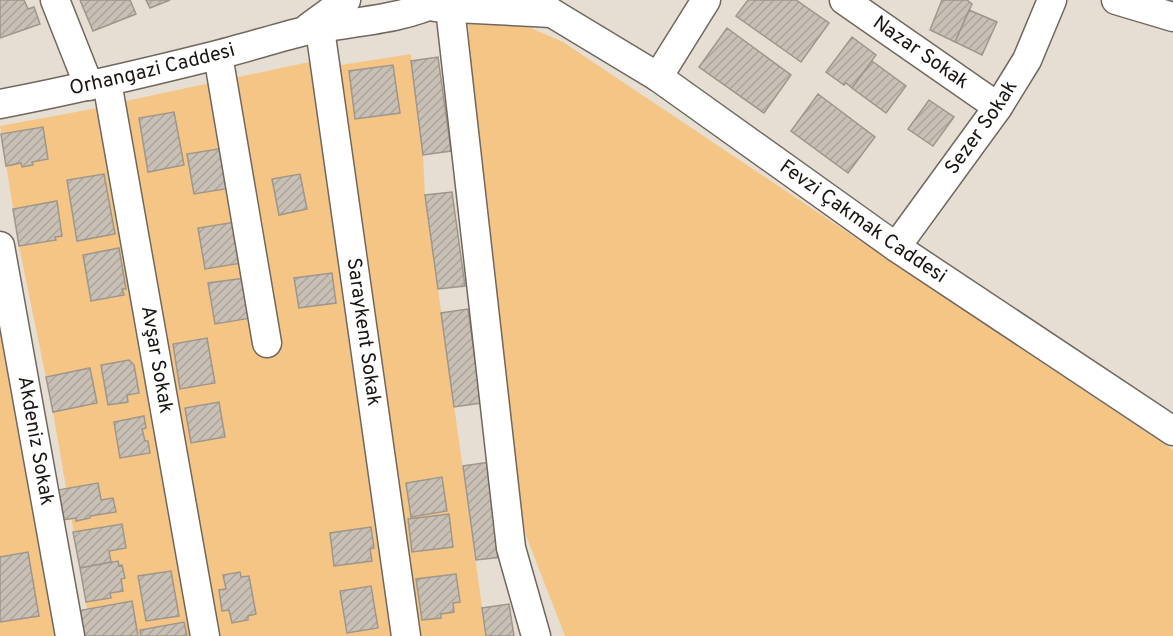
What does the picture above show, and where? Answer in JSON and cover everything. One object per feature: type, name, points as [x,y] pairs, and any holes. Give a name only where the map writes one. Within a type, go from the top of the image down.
[{"type":"street","name":"Avşar Sokak","points":[[55,0],[98,84],[205,636]]},
{"type":"street","points":[[311,30],[346,0]]},
{"type":"street","points":[[658,77],[706,0]]},
{"type":"street","name":"Nazar Sokak","points":[[844,0],[998,107]]},
{"type":"street","name":"Sezer Sokak","points":[[896,247],[998,107],[1027,60],[1052,0]]},
{"type":"street","points":[[1116,0],[1173,17]]},
{"type":"street","name":"Orhangazi Caddesi","points":[[0,104],[98,84],[311,30],[407,14],[435,3]]},
{"type":"street","points":[[536,636],[511,548],[435,3],[543,6]]},
{"type":"street","name":"Fevzi Çakmak Caddesi","points":[[543,6],[658,77],[896,247],[1173,431]]},
{"type":"street","name":"Saraykent Sokak","points":[[311,30],[406,636]]},
{"type":"street","points":[[218,55],[267,343]]},
{"type":"street","name":"Akdeniz Sokak","points":[[0,246],[70,636]]},
{"type":"shaded area","points":[[468,19],[497,21],[531,28],[563,42],[1173,450],[1173,636],[565,636],[518,515],[475,141]]},
{"type":"shaded area","points":[[411,54],[423,155],[425,195],[486,636],[417,636],[335,66]]},
{"type":"shaded area","points":[[314,61],[395,636],[217,636],[121,102]]},
{"type":"shaded area","points":[[103,107],[192,636],[82,636],[87,609],[53,412],[19,246],[0,126]]},
{"type":"shaded area","points":[[0,303],[59,636],[0,636]]},
{"type":"building","points":[[0,0],[24,0],[28,9],[34,7],[40,24],[0,38]]},
{"type":"building","points":[[80,0],[130,0],[136,14],[93,31]]},
{"type":"building","points":[[146,0],[170,0],[150,8]]},
{"type":"building","points":[[748,0],[796,0],[829,23],[801,62],[736,16]]},
{"type":"building","points":[[942,0],[967,0],[972,4],[955,42],[930,30]]},
{"type":"building","points":[[969,10],[997,22],[982,55],[955,42]]},
{"type":"building","points":[[727,28],[791,75],[764,113],[699,67]]},
{"type":"building","points":[[852,37],[876,55],[852,88],[826,72]]},
{"type":"building","points":[[438,57],[451,151],[423,155],[411,61]]},
{"type":"building","points":[[872,61],[906,86],[886,113],[852,88]]},
{"type":"building","points":[[393,65],[400,113],[355,119],[349,71]]},
{"type":"building","points":[[818,94],[875,137],[848,173],[791,131]]},
{"type":"building","points":[[929,100],[954,117],[933,146],[908,129]]},
{"type":"building","points":[[174,112],[184,165],[148,172],[139,118]]},
{"type":"building","points":[[43,127],[48,159],[32,162],[33,165],[22,167],[21,163],[6,166],[1,134]]},
{"type":"building","points":[[224,148],[231,188],[194,194],[187,154]]},
{"type":"building","points":[[104,174],[115,234],[77,241],[67,180]]},
{"type":"building","points":[[300,174],[307,209],[279,215],[272,179]]},
{"type":"building","points":[[452,192],[465,286],[438,289],[425,195]]},
{"type":"building","points":[[57,201],[62,236],[55,237],[56,240],[19,246],[13,209]]},
{"type":"building","points":[[235,222],[242,263],[205,269],[198,228]]},
{"type":"building","points":[[119,248],[126,289],[122,289],[124,295],[91,301],[83,255]]},
{"type":"building","points":[[332,273],[336,303],[299,308],[294,278]]},
{"type":"building","points":[[245,278],[251,318],[215,324],[208,283]]},
{"type":"building","points":[[468,309],[481,403],[454,407],[441,313]]},
{"type":"building","points":[[207,338],[215,383],[180,389],[173,344]]},
{"type":"building","points":[[129,360],[134,365],[139,393],[127,395],[128,402],[108,405],[101,365]]},
{"type":"building","points":[[90,368],[97,403],[53,412],[46,377]]},
{"type":"building","points":[[219,402],[225,437],[191,443],[185,408]]},
{"type":"building","points":[[144,416],[146,428],[142,429],[145,441],[148,441],[150,453],[120,458],[114,422]]},
{"type":"building","points":[[490,462],[503,557],[476,560],[463,466]]},
{"type":"building","points":[[442,477],[447,511],[411,517],[406,483]]},
{"type":"building","points":[[98,483],[101,500],[113,498],[116,512],[90,516],[90,518],[76,521],[76,518],[63,520],[58,490]]},
{"type":"building","points":[[449,514],[453,547],[412,552],[408,519]]},
{"type":"building","points":[[122,524],[126,548],[109,551],[111,562],[80,568],[73,532]]},
{"type":"building","points":[[371,527],[374,548],[370,549],[372,561],[334,566],[330,533]]},
{"type":"building","points":[[28,552],[39,616],[0,622],[0,557]]},
{"type":"building","points":[[118,561],[119,566],[122,565],[125,578],[121,579],[123,591],[110,593],[111,598],[86,602],[80,568]]},
{"type":"building","points":[[171,571],[179,616],[146,621],[138,576]]},
{"type":"building","points":[[240,572],[241,577],[249,576],[256,614],[248,616],[248,620],[232,623],[229,610],[222,611],[219,590],[226,589],[223,575]]},
{"type":"building","points":[[456,574],[460,602],[453,603],[454,612],[441,614],[441,618],[422,620],[416,579]]},
{"type":"building","points":[[371,586],[378,628],[347,633],[340,591]]},
{"type":"building","points":[[132,601],[138,636],[82,636],[77,611]]},
{"type":"building","points":[[509,604],[514,636],[486,636],[482,608]]},
{"type":"building","points":[[184,622],[187,636],[141,636],[140,630]]}]
